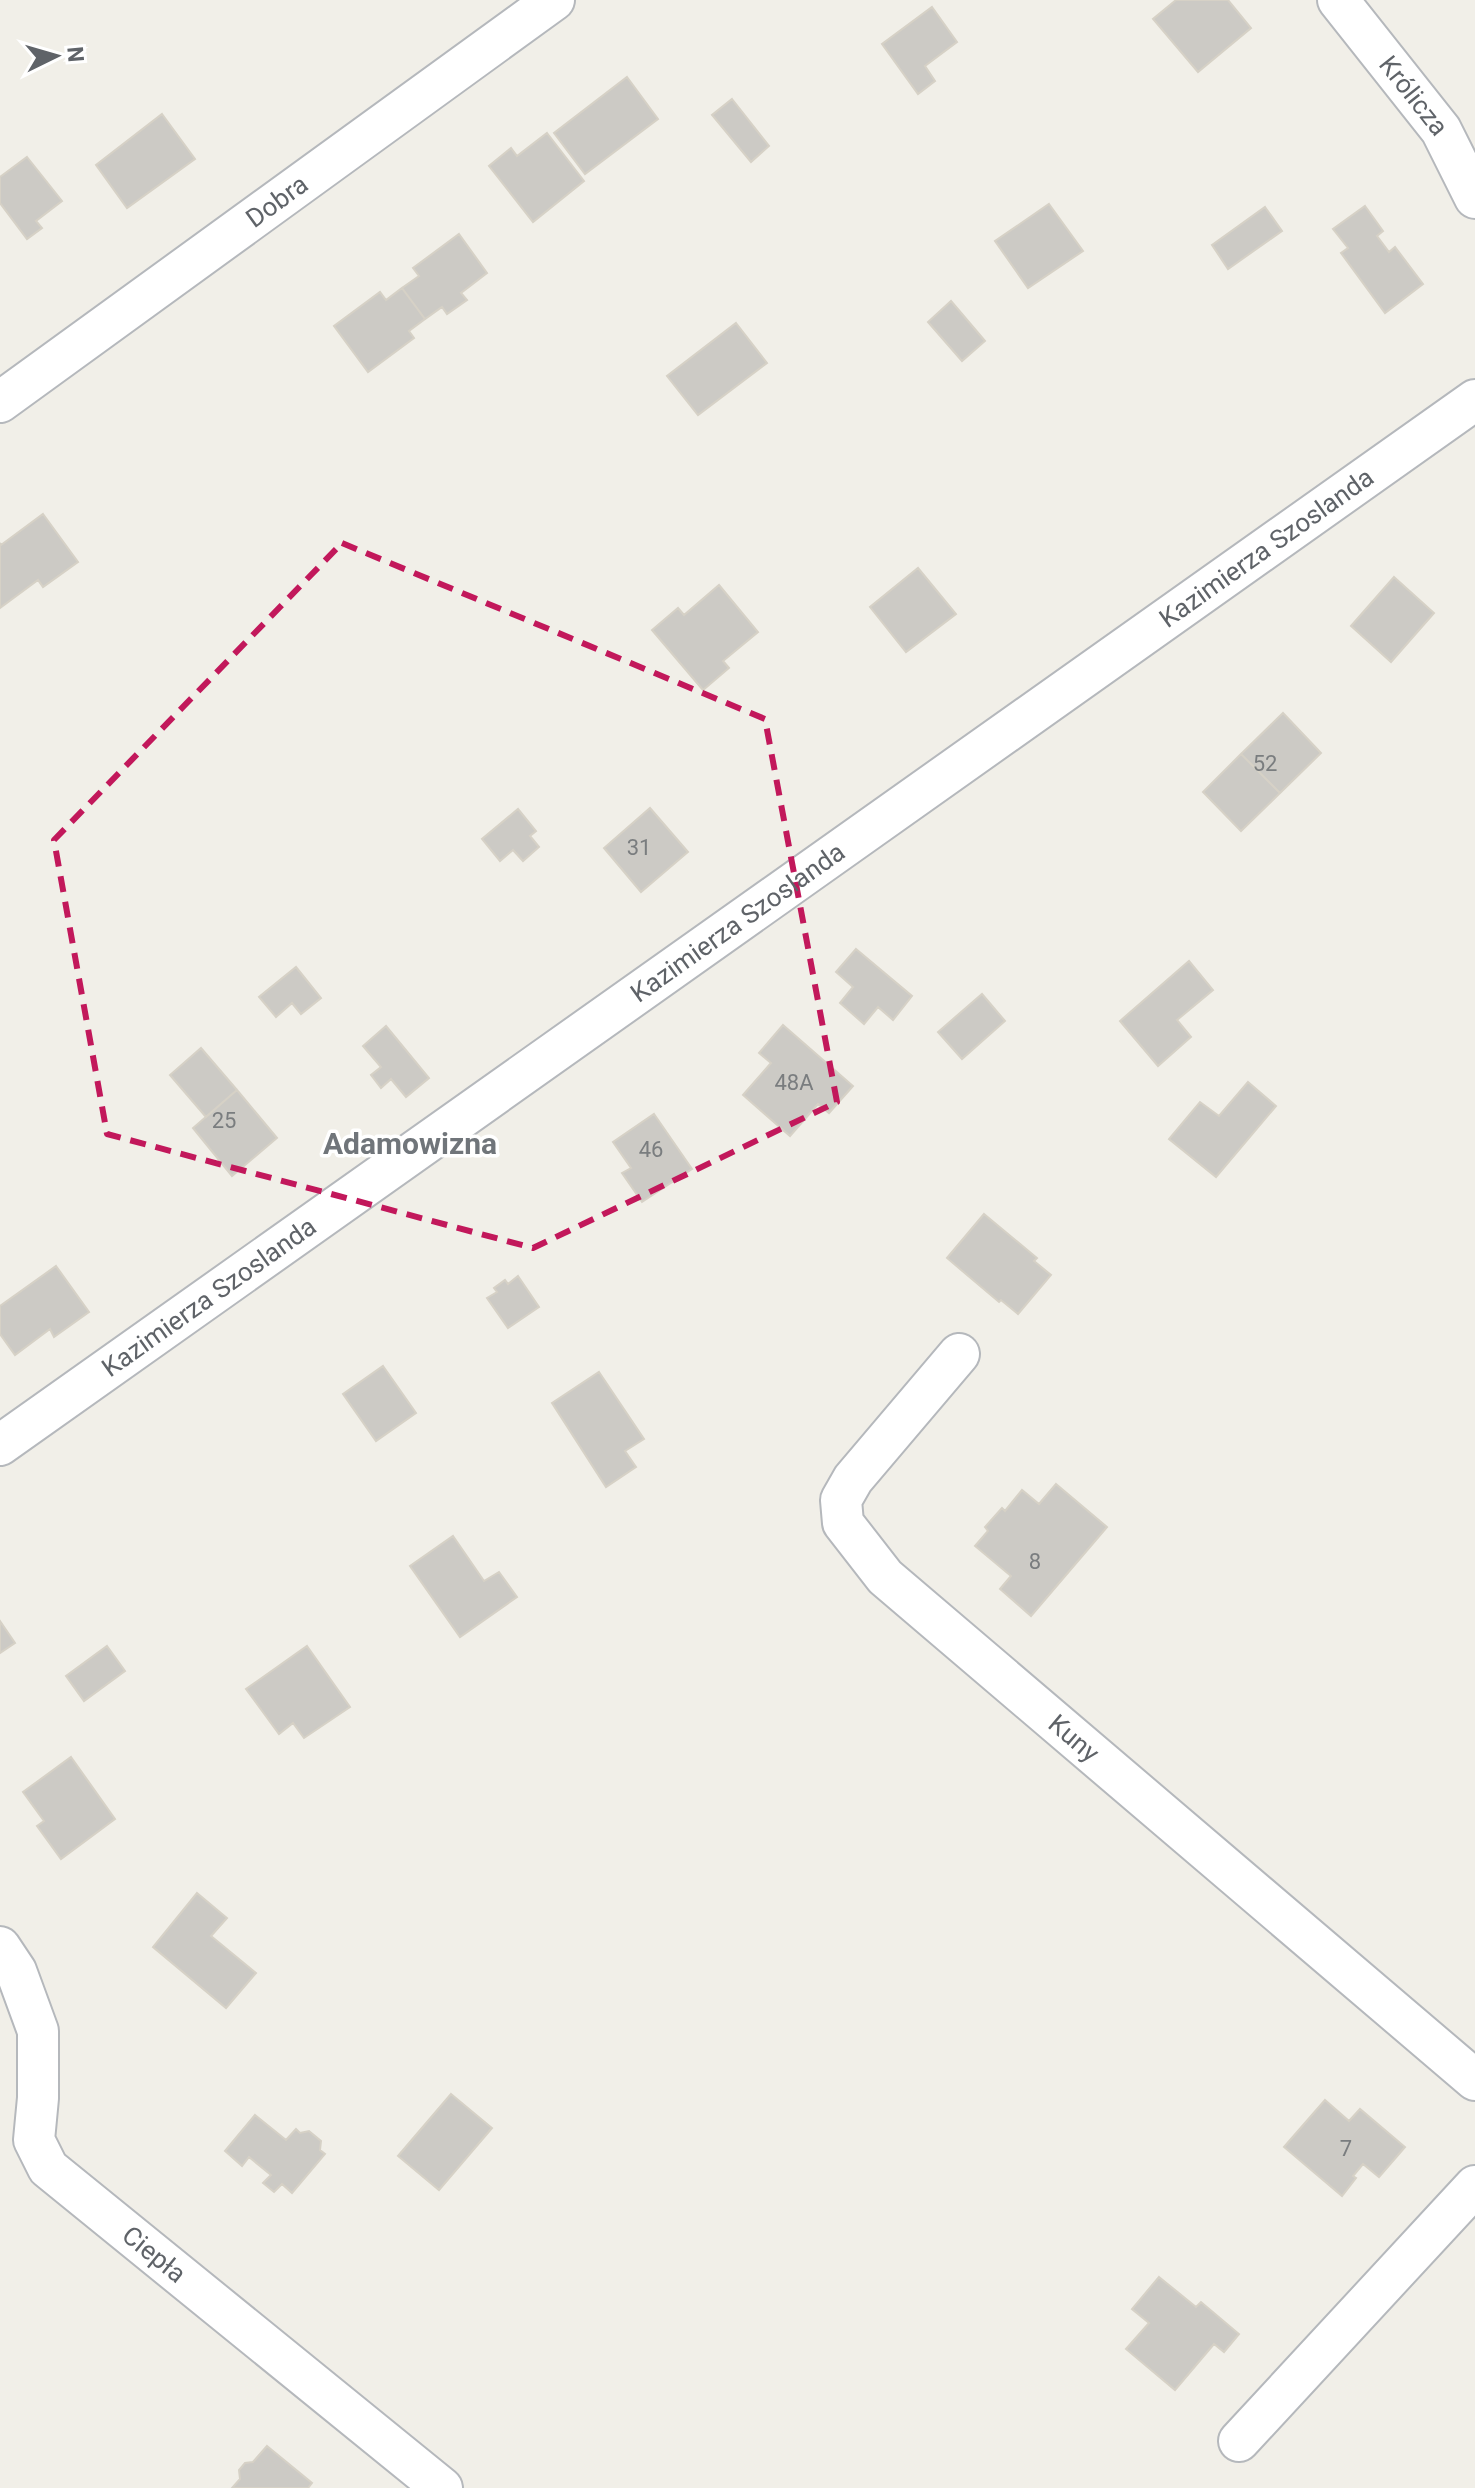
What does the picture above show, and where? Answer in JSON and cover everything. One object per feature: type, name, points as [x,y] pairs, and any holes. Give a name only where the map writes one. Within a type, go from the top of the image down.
[{"type":"street","name":"Dobra","points":[[0,402],[554,0]]},
{"type":"street","name":"Królicza","points":[[1338,0],[1441,130],[1475,198]]},
{"type":"street","name":"Kazimierza Szoslanda","points":[[0,1445],[1475,400]]},
{"type":"street","name":"Kuny","points":[[959,1354],[853,1479],[841,1500],[843,1523],[885,1577],[1475,2080]]},
{"type":"street","name":"Ciepła","points":[[0,1947],[16,1971],[38,2031],[38,2098],[34,2140],[48,2168],[442,2488]]},
{"type":"street","points":[[1239,2441],[1475,2186]]},
{"type":"highlighted area","points":[[342,543],[765,719],[837,1102],[533,1248],[107,1134],[54,840]]},
{"type":"building","points":[[1176,0],[1228,0],[1251,28],[1198,72],[1153,19]]},
{"type":"building","points":[[932,7],[957,42],[925,66],[935,81],[918,94],[882,44]]},
{"type":"building","points":[[627,77],[658,119],[585,174],[554,133]]},
{"type":"building","points":[[732,99],[769,146],[751,162],[712,115]]},
{"type":"building","points":[[162,114],[195,159],[127,208],[96,165]]},
{"type":"building","points":[[547,133],[584,181],[533,222],[489,166],[511,148],[517,156]]},
{"type":"building","points":[[27,157],[62,201],[36,221],[42,228],[27,239],[0,203],[0,177]]},
{"type":"building","points":[[1049,204],[1083,251],[1028,288],[995,241]]},
{"type":"building","points":[[1365,206],[1383,231],[1377,236],[1389,252],[1395,247],[1423,284],[1385,313],[1341,253],[1348,248],[1333,229]]},
{"type":"building","points":[[1265,207],[1282,231],[1228,269],[1212,245]]},
{"type":"building","points":[[459,234],[487,273],[461,293],[467,300],[447,314],[442,307],[425,319],[402,288],[419,276],[413,268]]},
{"type":"building","points":[[402,288],[425,319],[409,331],[414,338],[368,372],[334,326],[380,292],[386,300]]},
{"type":"building","points":[[951,301],[985,341],[962,361],[928,322]]},
{"type":"building","points":[[736,323],[767,363],[698,415],[667,376]]},
{"type":"building","points":[[43,514],[78,562],[43,587],[38,580],[0,608],[0,543]]},
{"type":"building","points":[[918,568],[956,614],[906,652],[870,607]]},
{"type":"building","points":[[1394,577],[1434,613],[1391,662],[1351,626]]},
{"type":"building","points":[[719,585],[758,632],[723,661],[729,668],[703,690],[652,630],[678,608],[684,615]]},
{"type":"building","points":[[1283,713],[1321,753],[1280,793],[1241,754]]},
{"type":"building","points":[[1241,754],[1280,793],[1241,831],[1203,792]]},
{"type":"building","points":[[650,808],[688,852],[641,892],[604,848]]},
{"type":"building","points":[[518,809],[536,831],[530,836],[539,847],[523,861],[513,850],[500,861],[482,839]]},
{"type":"building","points":[[856,949],[912,996],[893,1020],[878,1007],[864,1024],[840,1003],[853,987],[836,972]]},
{"type":"building","points":[[1189,961],[1213,990],[1177,1020],[1191,1037],[1158,1066],[1120,1021]]},
{"type":"building","points":[[296,967],[321,998],[301,1014],[292,1003],[276,1017],[259,997]]},
{"type":"building","points":[[982,994],[1005,1021],[962,1059],[938,1032]]},
{"type":"building","points":[[783,1025],[853,1086],[829,1113],[818,1104],[790,1136],[743,1095],[771,1063],[759,1053]]},
{"type":"building","points":[[386,1026],[429,1078],[406,1097],[391,1079],[381,1088],[371,1075],[381,1067],[363,1046]]},
{"type":"building","points":[[201,1048],[237,1090],[206,1117],[170,1075]]},
{"type":"building","points":[[1248,1082],[1276,1106],[1216,1177],[1169,1139],[1200,1102],[1219,1116]]},
{"type":"building","points":[[237,1090],[277,1138],[232,1176],[193,1128]]},
{"type":"building","points":[[654,1114],[692,1169],[642,1202],[622,1173],[631,1168],[613,1142]]},
{"type":"building","points":[[984,1214],[1037,1258],[1034,1261],[1051,1275],[1018,1314],[947,1258]]},
{"type":"building","points":[[56,1266],[89,1312],[54,1337],[50,1329],[15,1355],[0,1334],[0,1306]]},
{"type":"building","points":[[518,1276],[539,1307],[508,1328],[487,1298],[497,1292],[494,1288],[505,1280],[508,1284]]},
{"type":"building","points":[[383,1366],[416,1413],[376,1441],[343,1394]]},
{"type":"building","points":[[599,1372],[644,1439],[625,1451],[636,1467],[606,1487],[552,1403]]},
{"type":"building","points":[[1056,1484],[1107,1527],[1031,1616],[1000,1589],[1011,1576],[975,1546],[988,1531],[985,1527],[1002,1508],[1005,1511],[1022,1490],[1039,1504]]},
{"type":"building","points":[[453,1536],[484,1581],[499,1572],[517,1597],[460,1637],[410,1566]]},
{"type":"building","points":[[0,1621],[15,1643],[0,1653]]},
{"type":"building","points":[[107,1646],[125,1671],[84,1701],[66,1676]]},
{"type":"building","points":[[307,1646],[350,1707],[304,1738],[293,1723],[279,1734],[246,1689]]},
{"type":"building","points":[[71,1757],[115,1819],[61,1859],[37,1826],[44,1821],[23,1792]]},
{"type":"building","points":[[197,1893],[227,1918],[211,1936],[256,1973],[226,2008],[153,1947]]},
{"type":"building","points":[[451,2094],[492,2128],[439,2190],[398,2156]]},
{"type":"building","points":[[1325,2100],[1349,2121],[1360,2109],[1405,2147],[1379,2177],[1363,2164],[1342,2196],[1284,2147]]},
{"type":"building","points":[[255,2115],[286,2140],[296,2129],[300,2133],[309,2131],[321,2141],[320,2150],[325,2154],[292,2193],[282,2184],[274,2192],[263,2183],[271,2175],[249,2157],[242,2166],[225,2151]]},
{"type":"building","points":[[1159,2277],[1196,2307],[1201,2302],[1239,2334],[1224,2352],[1214,2344],[1175,2390],[1126,2349],[1149,2323],[1132,2309]]},
{"type":"building","points":[[267,2446],[312,2483],[308,2488],[232,2488],[240,2479],[239,2470],[245,2463],[253,2462]]},
{"type":"district","name":"Adamowizna","points":[[410,1143]]}]
